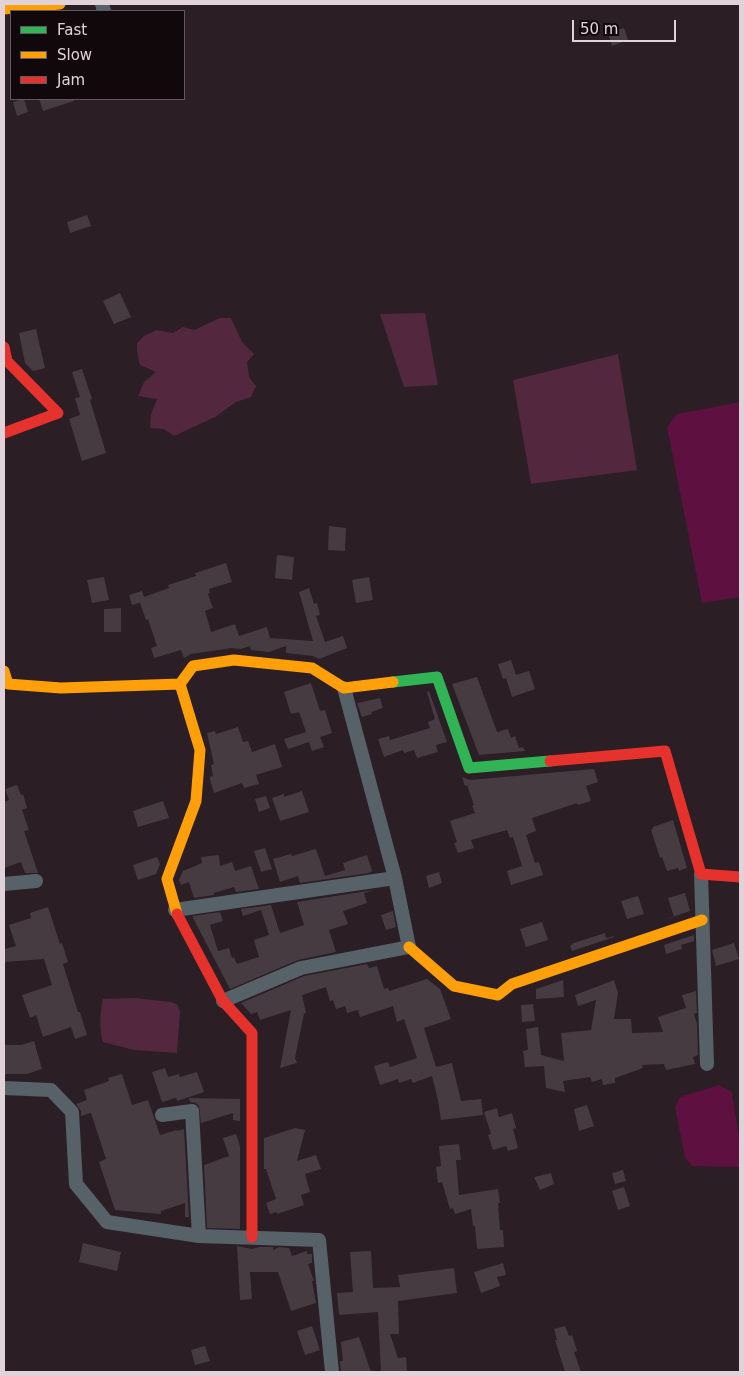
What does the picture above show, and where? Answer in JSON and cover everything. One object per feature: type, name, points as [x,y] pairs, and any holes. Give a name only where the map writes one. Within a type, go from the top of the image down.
[{"type":"street","points":[[4,9],[60,4]]},
{"type":"street","points":[[4,347],[7,361],[58,413],[4,433]]},
{"type":"street","points":[[180,684],[194,666],[234,660],[312,668],[344,688],[437,677],[469,768],[665,751],[701,874],[707,1064]]},
{"type":"street","points":[[4,670],[8,684],[61,688],[180,684]]},
{"type":"street","points":[[180,684],[200,750],[196,801],[167,879],[175,910],[223,1001],[252,1033],[252,1237]]},
{"type":"street","points":[[344,688],[395,878],[409,947],[454,986],[498,995],[512,984],[702,920]]},
{"type":"street","points":[[701,874],[740,877]]},
{"type":"street","points":[[175,910],[395,878]]},
{"type":"street","points":[[4,884],[36,881]]},
{"type":"street","points":[[223,1001],[301,968],[409,947]]},
{"type":"street","points":[[4,1088],[51,1090],[72,1112],[76,1184],[107,1222],[199,1236],[319,1240],[332,1372]]},
{"type":"street","points":[[162,1115],[192,1111],[199,1236]]},
{"type":"shaded area","points":[[425,313],[438,385],[404,387],[380,314]]},
{"type":"shaded area","points":[[220,318],[231,318],[242,342],[254,354],[247,362],[249,377],[256,386],[251,397],[236,402],[215,417],[174,436],[164,429],[150,428],[151,414],[157,399],[138,396],[144,382],[156,372],[140,365],[137,343],[144,336],[157,330],[173,333],[183,327],[194,330]]},
{"type":"shaded area","points":[[618,354],[637,470],[531,484],[513,380]]},
{"type":"shaded area","points":[[740,402],[740,597],[702,603],[667,427],[677,414]]},
{"type":"shaded area","points":[[135,998],[171,1002],[178,1005],[180,1012],[177,1053],[134,1050],[103,1042],[100,1020],[103,999]]},
{"type":"shaded area","points":[[719,1085],[732,1092],[740,1144],[739,1167],[692,1166],[685,1157],[675,1107],[680,1097]]},
{"type":"building","points":[[624,28],[628,40],[612,46],[608,33]]},
{"type":"building","points":[[24,100],[28,112],[17,116],[13,102]]},
{"type":"building","points":[[39,100],[74,100],[74,101],[43,111]]},
{"type":"building","points":[[87,215],[91,226],[70,233],[67,222]]},
{"type":"building","points":[[120,293],[131,317],[114,324],[103,301]]},
{"type":"building","points":[[36,329],[45,368],[33,371],[25,363],[19,333]]},
{"type":"building","points":[[82,369],[106,453],[82,461],[69,419],[80,415],[75,398],[80,397],[72,372]]},
{"type":"building","points":[[329,526],[346,528],[345,551],[328,550]]},
{"type":"building","points":[[277,555],[294,557],[292,580],[275,578]]},
{"type":"building","points":[[226,563],[232,582],[209,589],[210,593],[208,594],[213,608],[205,611],[211,632],[235,624],[239,636],[267,627],[270,638],[313,641],[299,592],[309,588],[314,604],[317,603],[320,615],[316,616],[325,642],[343,636],[347,648],[319,659],[313,656],[286,653],[286,646],[269,652],[251,650],[250,646],[241,649],[232,648],[191,654],[184,658],[181,650],[154,658],[151,648],[157,646],[148,619],[146,620],[140,603],[132,605],[129,595],[142,591],[144,597],[169,588],[168,585],[196,576],[195,573]]},
{"type":"building","points":[[104,577],[109,600],[92,603],[87,580]]},
{"type":"building","points":[[369,577],[373,600],[356,603],[352,580]]},
{"type":"building","points":[[121,608],[121,632],[104,632],[104,609]]},
{"type":"building","points":[[511,660],[516,675],[529,671],[535,689],[512,697],[506,678],[503,679],[498,664]]},
{"type":"building","points":[[477,677],[497,732],[508,729],[511,738],[515,736],[519,748],[523,747],[525,751],[479,755],[452,684]]},
{"type":"building","points":[[311,683],[320,711],[325,710],[332,733],[320,737],[324,747],[312,751],[309,742],[288,749],[284,739],[306,732],[299,712],[291,714],[284,692]]},
{"type":"building","points":[[429,691],[447,742],[436,745],[438,752],[417,758],[414,750],[404,753],[403,750],[384,757],[378,739],[389,736],[390,740],[430,728],[428,722],[435,719],[427,692]]},
{"type":"building","points":[[380,698],[383,708],[362,717],[357,703]]},
{"type":"building","points":[[238,727],[243,742],[248,741],[252,752],[275,744],[282,767],[256,775],[259,784],[244,788],[242,783],[214,793],[210,777],[213,776],[211,765],[214,764],[207,733],[215,731],[216,734]]},
{"type":"building","points":[[594,769],[598,782],[586,786],[591,801],[578,805],[577,803],[532,818],[536,831],[526,835],[535,863],[539,862],[543,875],[511,885],[507,871],[522,866],[513,837],[510,838],[507,830],[471,840],[474,848],[458,853],[454,843],[457,842],[450,821],[475,813],[467,785],[465,786],[462,777],[470,780]]},
{"type":"building","points":[[17,785],[21,795],[23,794],[27,808],[22,810],[29,830],[24,831],[38,873],[25,873],[21,862],[4,868],[4,802],[9,800],[5,789]]},
{"type":"building","points":[[302,791],[309,812],[280,821],[272,798],[284,794],[284,797]]},
{"type":"building","points":[[266,796],[270,808],[259,812],[255,799]]},
{"type":"building","points":[[163,801],[169,818],[138,827],[133,811]]},
{"type":"building","points":[[673,820],[687,868],[679,871],[678,868],[667,871],[662,857],[660,858],[651,830],[653,827]]},
{"type":"building","points":[[265,848],[272,869],[261,872],[254,851]]},
{"type":"building","points":[[316,849],[325,876],[345,870],[343,863],[367,855],[372,871],[300,883],[298,876],[280,882],[273,859]]},
{"type":"building","points":[[219,855],[220,866],[232,862],[235,871],[251,866],[259,889],[236,892],[234,887],[214,893],[214,895],[194,898],[189,882],[181,885],[179,880],[183,871],[202,863],[201,857]]},
{"type":"building","points":[[157,857],[160,864],[156,874],[138,880],[133,865]]},
{"type":"building","points":[[439,872],[442,883],[429,888],[426,876]]},
{"type":"building","points":[[374,890],[364,893],[367,903],[343,911],[348,924],[329,930],[336,952],[298,960],[230,989],[192,916],[220,912],[223,921],[210,925],[218,951],[229,948],[232,958],[234,957],[237,964],[259,957],[254,940],[269,935],[261,910],[243,916],[241,909],[271,905],[280,933],[304,925],[297,902]]},
{"type":"building","points":[[685,893],[690,911],[674,917],[668,898]]},
{"type":"building","points":[[638,896],[644,914],[627,919],[621,901]]},
{"type":"building","points":[[48,907],[68,962],[63,964],[87,1035],[75,1039],[71,1027],[43,1037],[36,1015],[30,1018],[22,995],[52,985],[44,959],[4,962],[4,949],[16,946],[9,925],[31,918],[30,913]]},
{"type":"building","points":[[393,911],[396,927],[386,930],[381,915]]},
{"type":"building","points":[[542,922],[548,940],[526,947],[520,929]]},
{"type":"building","points":[[605,933],[606,938],[614,937],[572,951],[570,946],[574,943]]},
{"type":"building","points":[[694,935],[694,941],[681,945],[682,949],[666,954],[664,945]]},
{"type":"building","points":[[734,943],[739,959],[716,966],[712,950]]},
{"type":"building","points":[[367,964],[369,968],[377,966],[384,989],[388,988],[389,991],[427,979],[440,989],[451,1019],[424,1028],[436,1067],[452,1063],[461,1101],[481,1099],[483,1115],[441,1120],[432,1076],[413,1083],[411,1079],[399,1083],[398,1079],[380,1085],[374,1066],[388,1062],[390,1067],[417,1058],[404,1019],[397,1022],[393,1006],[360,1017],[358,1010],[347,1013],[345,1006],[336,1009],[333,1000],[330,1001],[326,987],[302,995],[306,1013],[304,1014],[295,1058],[297,1063],[280,1068],[291,1010],[260,1020],[257,1012],[251,1014],[241,1003],[304,976]]},
{"type":"building","points":[[563,980],[564,997],[536,999],[536,989]]},
{"type":"building","points":[[614,980],[618,993],[614,1019],[631,1019],[632,1033],[663,1032],[658,1017],[686,1008],[682,995],[696,991],[697,1013],[694,1014],[697,1024],[698,1055],[693,1057],[695,1064],[666,1070],[664,1064],[642,1065],[643,1068],[615,1078],[615,1083],[603,1085],[602,1079],[592,1082],[590,1077],[563,1081],[565,1092],[546,1088],[544,1066],[525,1067],[523,1051],[528,1050],[526,1029],[538,1027],[541,1055],[564,1061],[561,1033],[591,1030],[596,1000],[578,1006],[575,995]]},
{"type":"building","points":[[533,1004],[535,1021],[522,1022],[521,1005]]},
{"type":"building","points":[[34,1041],[42,1069],[27,1074],[5,1074],[5,1045],[21,1045]]},
{"type":"building","points":[[165,1068],[168,1077],[179,1074],[180,1077],[197,1072],[204,1092],[177,1101],[176,1098],[162,1102],[152,1072]]},
{"type":"building","points":[[122,1074],[132,1105],[148,1100],[160,1135],[184,1129],[189,1217],[185,1217],[185,1203],[161,1211],[161,1214],[115,1210],[99,1162],[106,1159],[91,1113],[81,1116],[81,1111],[76,1104],[87,1100],[84,1090],[109,1081],[108,1078]]},
{"type":"building","points":[[189,1098],[240,1099],[240,1121],[233,1120],[233,1113],[201,1123],[199,1106],[196,1103],[190,1102]]},
{"type":"building","points":[[587,1105],[594,1126],[579,1131],[574,1109]]},
{"type":"building","points":[[497,1108],[499,1117],[512,1113],[516,1128],[513,1129],[518,1148],[508,1151],[506,1146],[493,1150],[488,1135],[491,1134],[484,1112]]},
{"type":"building","points":[[295,1128],[305,1130],[297,1161],[316,1155],[321,1169],[305,1174],[310,1192],[301,1195],[304,1205],[277,1214],[277,1212],[270,1214],[266,1203],[276,1199],[266,1169],[264,1169],[264,1138]]},
{"type":"building","points":[[236,1134],[240,1146],[240,1229],[207,1228],[204,1165],[229,1156],[223,1138]]},
{"type":"building","points":[[459,1144],[461,1160],[456,1160],[459,1195],[498,1189],[500,1230],[503,1230],[504,1247],[477,1249],[471,1209],[455,1214],[453,1208],[450,1209],[442,1182],[438,1183],[436,1167],[441,1166],[439,1146]]},
{"type":"building","points":[[623,1170],[626,1181],[615,1184],[612,1173]]},
{"type":"building","points":[[551,1173],[554,1184],[540,1190],[534,1177]]},
{"type":"building","points":[[624,1187],[630,1206],[618,1210],[612,1191]]},
{"type":"building","points":[[83,1243],[121,1252],[117,1271],[79,1262]]},
{"type":"building","points":[[237,1246],[252,1249],[273,1247],[273,1250],[279,1247],[289,1248],[292,1256],[307,1251],[307,1254],[312,1254],[312,1263],[308,1264],[314,1281],[312,1281],[316,1303],[291,1311],[278,1272],[250,1272],[252,1299],[240,1300]]},
{"type":"building","points":[[371,1251],[373,1288],[400,1287],[398,1275],[454,1268],[457,1293],[398,1301],[399,1334],[390,1334],[398,1358],[406,1357],[407,1372],[381,1372],[378,1312],[339,1315],[337,1293],[353,1292],[350,1252]]},
{"type":"building","points":[[503,1263],[506,1275],[497,1277],[500,1286],[481,1293],[474,1272]]},
{"type":"building","points":[[312,1326],[320,1350],[305,1355],[297,1331]]},
{"type":"building","points":[[565,1326],[569,1336],[572,1335],[577,1351],[574,1352],[581,1372],[565,1372],[555,1340],[557,1340],[554,1329]]},
{"type":"building","points":[[359,1337],[371,1372],[341,1372],[340,1361],[343,1361],[341,1342]]},
{"type":"building","points":[[205,1346],[210,1361],[195,1365],[191,1350]]},
{"type":"traffic: fast","points":[[393,682],[437,677],[469,768],[550,761]]},
{"type":"traffic: slow","points":[[4,9],[60,4]]},
{"type":"traffic: slow","points":[[4,671],[8,684],[61,688],[180,684],[193,666],[234,660],[312,668],[344,688],[393,682]]},
{"type":"traffic: slow","points":[[177,914],[167,879],[196,801],[200,750],[180,684]]},
{"type":"traffic: slow","points":[[409,947],[454,986],[498,995],[512,984],[702,920]]},
{"type":"traffic: jam","points":[[4,347],[7,361],[58,413],[4,433]]},
{"type":"traffic: jam","points":[[550,761],[665,751],[701,874],[740,877]]},
{"type":"traffic: jam","points":[[177,914],[223,1001],[252,1033],[252,1237]]}]
